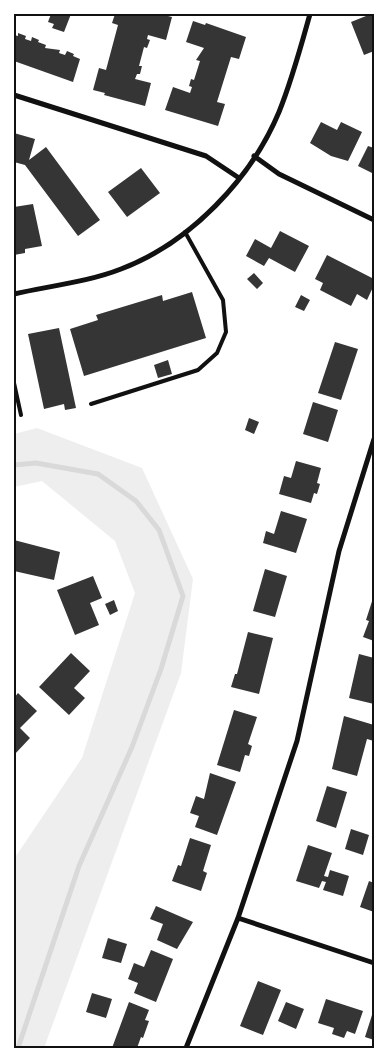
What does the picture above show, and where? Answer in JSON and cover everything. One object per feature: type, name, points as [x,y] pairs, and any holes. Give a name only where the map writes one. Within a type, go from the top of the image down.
[{"type":"street","points":[[14,294],[120,270],[164,248],[199,220],[239,178],[279,112],[310,14]]},
{"type":"street","points":[[14,95],[206,156],[239,178]]},
{"type":"street","points":[[254,156],[279,174],[374,220]]},
{"type":"street","points":[[186,1048],[238,918],[296,741],[340,551],[374,440]]},
{"type":"street","points":[[238,918],[374,963]]},
{"type":"lane","points":[[91,404],[198,370],[217,353],[226,332],[223,300],[185,232]]},
{"type":"lane","points":[[14,383],[21,415]]},
{"type":"shaded area","points":[[37,428],[142,468],[193,579],[181,673],[44,1048],[14,1048],[14,859],[82,758],[135,593],[115,541],[42,481],[14,487],[14,434]]},
{"type":"building","points":[[51,14],[71,14],[64,32],[52,28],[54,24],[48,22]]},
{"type":"building","points":[[115,14],[160,14],[172,17],[166,40],[148,35],[147,39],[150,40],[147,48],[144,47],[139,66],[142,66],[140,74],[137,74],[135,79],[151,83],[145,106],[104,95],[105,93],[93,90],[99,68],[106,70],[118,25],[112,23]]},
{"type":"building","points":[[374,14],[374,51],[364,55],[351,22]]},
{"type":"building","points":[[193,21],[205,25],[206,23],[246,37],[239,59],[231,57],[217,102],[225,104],[218,126],[165,110],[173,87],[190,93],[192,87],[189,86],[191,79],[194,80],[200,61],[196,60],[204,48],[186,42]]},
{"type":"building","points":[[18,33],[26,36],[25,39],[31,41],[32,37],[39,40],[38,42],[46,45],[45,48],[60,50],[59,53],[65,55],[67,51],[80,59],[73,82],[14,61],[14,35],[18,36]]},
{"type":"building","points":[[321,122],[337,130],[341,122],[362,132],[348,161],[331,156],[310,143]]},
{"type":"building","points":[[14,133],[35,139],[29,160],[46,147],[100,220],[78,236],[25,165],[14,162]]},
{"type":"building","points":[[368,146],[374,148],[374,174],[358,166]]},
{"type":"building","points":[[141,168],[160,193],[127,217],[108,192]]},
{"type":"building","points":[[33,204],[42,246],[25,249],[25,253],[14,255],[14,207]]},
{"type":"building","points":[[280,231],[309,246],[295,272],[269,258],[264,266],[246,256],[255,239],[271,248]]},
{"type":"building","points":[[327,255],[374,279],[374,285],[367,300],[357,294],[351,306],[320,290],[323,283],[315,279]]},
{"type":"building","points":[[254,273],[263,283],[257,289],[247,279]]},
{"type":"building","points":[[192,292],[206,338],[84,376],[70,329],[98,320],[96,315],[162,295],[163,301]]},
{"type":"building","points":[[301,295],[310,300],[304,311],[295,307]]},
{"type":"building","points":[[59,328],[76,408],[65,410],[64,404],[44,409],[28,334]]},
{"type":"building","points":[[335,342],[358,349],[341,400],[318,393]]},
{"type":"building","points":[[168,360],[172,374],[158,378],[154,365]]},
{"type":"building","points":[[313,402],[338,410],[328,442],[303,434]]},
{"type":"building","points":[[249,418],[259,422],[254,434],[245,430]]},
{"type":"building","points":[[296,461],[321,468],[317,483],[320,484],[317,494],[314,493],[311,503],[279,494],[284,476],[291,478]]},
{"type":"building","points":[[281,511],[307,519],[296,553],[263,543],[266,531],[274,534]]},
{"type":"building","points":[[14,540],[60,552],[54,580],[14,571]]},
{"type":"building","points":[[265,569],[287,576],[275,617],[253,611]]},
{"type":"building","points":[[93,576],[102,598],[90,603],[99,625],[75,635],[57,590]]},
{"type":"building","points":[[374,595],[374,641],[363,637],[369,621],[366,620]]},
{"type":"building","points":[[114,600],[118,611],[110,615],[105,604]]},
{"type":"building","points":[[248,632],[273,638],[259,694],[231,687],[235,674],[237,674]]},
{"type":"building","points":[[71,653],[90,671],[74,688],[85,698],[69,715],[39,687]]},
{"type":"building","points":[[359,654],[374,658],[374,704],[349,698]]},
{"type":"building","points":[[18,693],[37,711],[20,728],[30,738],[14,755],[14,698]]},
{"type":"building","points":[[234,710],[257,717],[248,744],[252,746],[249,756],[245,755],[240,772],[217,765]]},
{"type":"building","points":[[344,716],[374,725],[374,741],[367,739],[357,776],[332,769]]},
{"type":"building","points":[[210,773],[236,782],[217,835],[195,827],[199,816],[190,813],[196,796],[204,799]]},
{"type":"building","points":[[327,786],[347,792],[336,828],[316,821]]},
{"type":"building","points":[[351,829],[369,835],[363,855],[345,849]]},
{"type":"building","points":[[190,838],[211,845],[203,871],[207,873],[201,891],[172,881],[178,865],[181,866]]},
{"type":"building","points":[[308,845],[332,853],[324,876],[328,877],[330,870],[349,876],[343,896],[323,890],[326,882],[322,881],[319,888],[296,881]]},
{"type":"building","points":[[369,881],[374,883],[374,912],[360,907]]},
{"type":"building","points":[[156,906],[193,922],[177,949],[157,940],[163,924],[150,919]]},
{"type":"building","points":[[108,938],[127,944],[121,963],[102,958]]},
{"type":"building","points":[[151,950],[173,959],[156,1002],[134,993],[138,983],[128,979],[134,963],[144,967]]},
{"type":"building","points":[[258,981],[281,990],[263,1035],[240,1026]]},
{"type":"building","points":[[92,993],[112,999],[106,1018],[86,1012]]},
{"type":"building","points":[[326,999],[363,1011],[355,1034],[347,1031],[344,1038],[332,1034],[334,1028],[318,1023]]},
{"type":"building","points":[[129,1002],[149,1010],[145,1020],[149,1021],[143,1038],[141,1037],[137,1048],[112,1048]]},
{"type":"building","points":[[286,1002],[304,1009],[296,1029],[278,1021]]},
{"type":"building","points":[[372,1015],[374,1016],[374,1040],[365,1037]]},
{"type":"waterway","points":[[14,465],[36,463],[98,474],[136,501],[159,530],[183,596],[161,669],[132,747],[79,866],[18,1048]]}]
